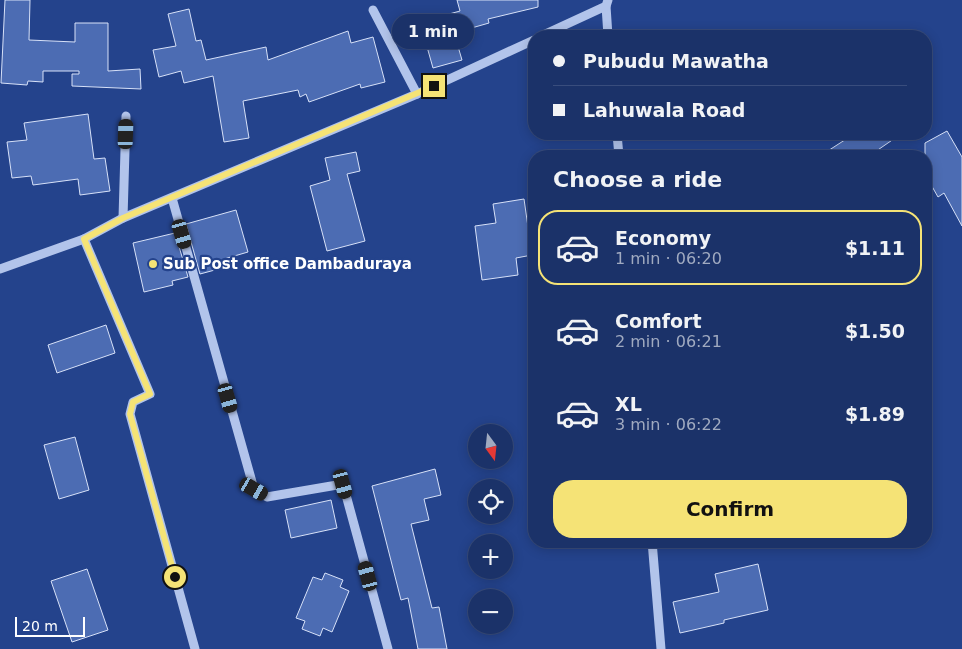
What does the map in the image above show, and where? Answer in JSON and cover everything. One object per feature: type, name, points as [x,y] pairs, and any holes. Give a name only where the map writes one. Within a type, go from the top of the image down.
[{"type":"street","points":[[553,30],[607,3],[608,30]]},
{"type":"street","points":[[373,10],[417,94]]},
{"type":"street","points":[[0,269],[84,239],[123,218],[417,94],[528,43]]},
{"type":"street","points":[[123,218],[126,116]]},
{"type":"street","points":[[172,198],[254,489],[267,497],[343,484],[388,649]]},
{"type":"street","points":[[84,239],[150,394],[133,402],[130,414],[195,649]]},
{"type":"street","points":[[653,548],[662,649]]},
{"type":"building","points":[[5,0],[30,0],[29,40],[75,42],[75,23],[108,23],[108,71],[140,69],[141,89],[72,86],[72,74],[79,74],[79,71],[43,71],[43,82],[28,81],[27,85],[1,83]]},
{"type":"building","points":[[457,0],[538,0],[538,7],[488,19],[489,23],[454,33],[462,60],[433,68],[420,22],[460,11]]},
{"type":"building","points":[[189,9],[196,41],[201,40],[206,60],[266,47],[268,60],[348,31],[351,43],[373,37],[385,82],[361,88],[360,84],[309,102],[306,94],[300,97],[298,90],[243,101],[249,138],[224,142],[213,76],[184,83],[181,71],[159,77],[153,50],[176,46],[168,14]]},
{"type":"building","points":[[88,114],[94,159],[105,158],[110,191],[80,195],[78,179],[33,185],[31,176],[12,178],[7,142],[27,140],[24,123]]},
{"type":"building","points":[[947,131],[962,157],[962,226],[944,193],[938,197],[932,186],[932,150],[925,150],[925,143]]},
{"type":"building","points":[[845,140],[892,140],[878,150],[829,150]]},
{"type":"building","points":[[356,152],[360,171],[347,174],[365,241],[327,251],[310,186],[330,180],[325,158]]},
{"type":"building","points":[[524,199],[528,227],[528,256],[516,258],[518,275],[482,280],[475,226],[496,223],[493,204]]},
{"type":"building","points":[[236,210],[248,252],[224,259],[226,267],[200,274],[186,224]]},
{"type":"building","name":"Sub Post office Dambaduraya","points":[[175,233],[188,277],[172,281],[173,285],[144,292],[133,243]]},
{"type":"building","points":[[106,325],[115,353],[57,373],[48,345]]},
{"type":"building","points":[[75,437],[89,490],[59,499],[44,445]]},
{"type":"building","points":[[435,469],[441,495],[424,499],[429,520],[411,524],[432,608],[439,607],[447,649],[418,649],[408,598],[401,600],[372,486]]},
{"type":"building","points":[[331,500],[337,528],[291,538],[285,510]]},
{"type":"building","points":[[758,564],[768,610],[680,633],[673,602],[719,592],[715,574]]},
{"type":"building","points":[[87,569],[108,630],[72,642],[51,581]]},
{"type":"building","points":[[325,573],[343,580],[340,587],[349,591],[332,632],[323,628],[320,636],[302,629],[305,621],[296,618],[313,577],[322,580]]},
{"type":"place","name":"Sub Post office Dambaduraya","points":[[153,264]]},
{"type":"route","points":[[175,577],[130,414],[133,402],[150,394],[84,239],[123,218],[434,86]]}]
